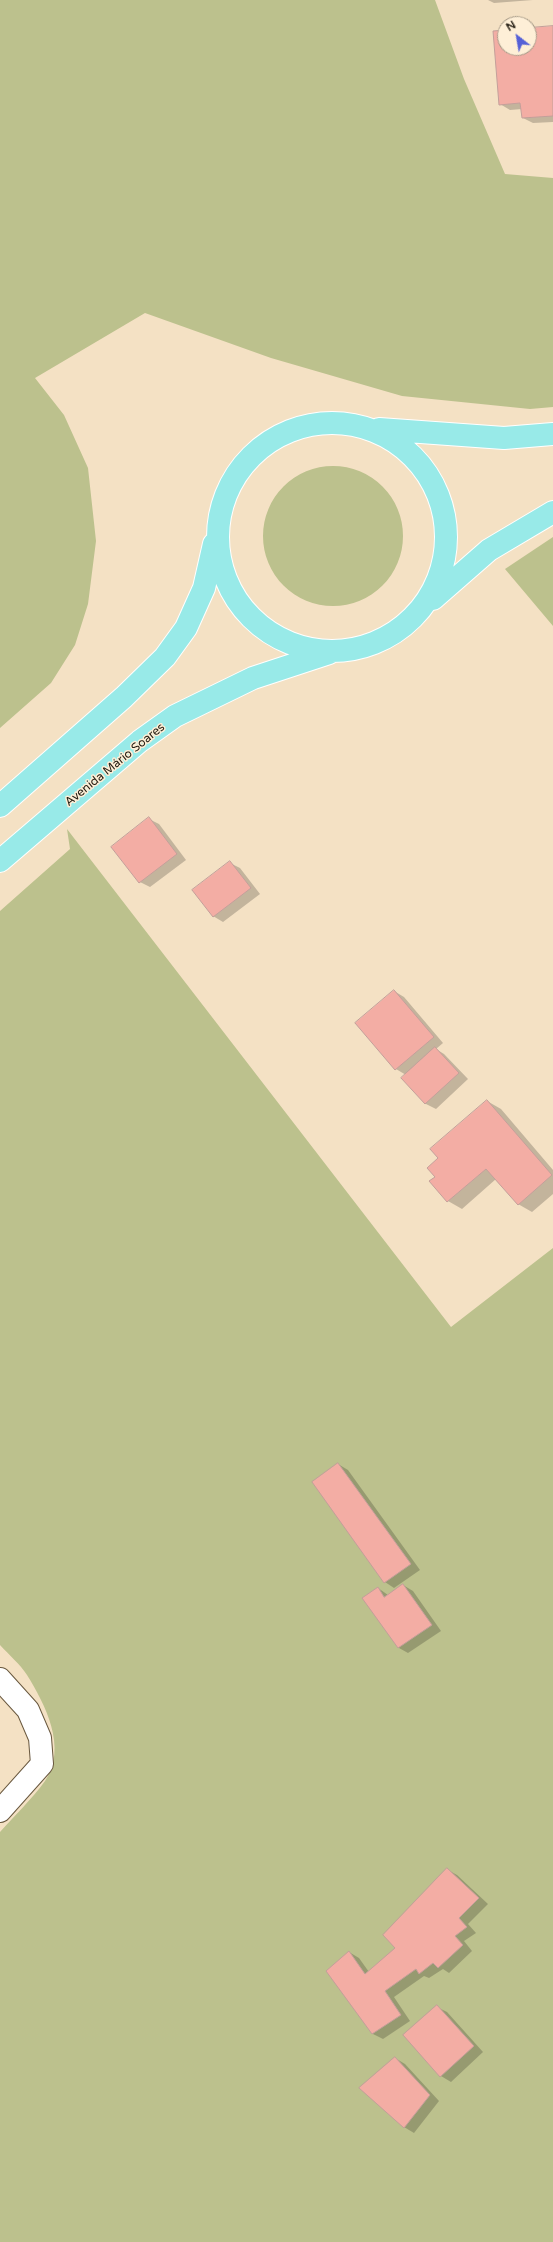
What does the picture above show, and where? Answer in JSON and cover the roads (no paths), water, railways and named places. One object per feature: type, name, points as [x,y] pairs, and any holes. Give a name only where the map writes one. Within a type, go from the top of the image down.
[{"type":"main road","points":[[0,806],[124,697],[165,656],[186,628],[204,588],[226,492],[244,463],[270,440],[302,426],[339,424],[370,429],[504,438],[553,434]]},
{"type":"main road","points":[[370,429],[402,446],[427,472],[443,504],[447,540],[441,576],[423,607]]},
{"type":"main road","points":[[218,525],[220,563],[235,598],[250,616],[260,627],[294,646],[331,652],[358,649],[382,640],[405,626],[423,607],[489,550],[553,512]]},
{"type":"main road","name":"Avenida Mário Soares","points":[[0,862],[140,741],[175,716],[253,678],[331,652]]},
{"type":"street","points":[[0,1679],[28,1710],[40,1738],[42,1764],[0,1811]]}]
